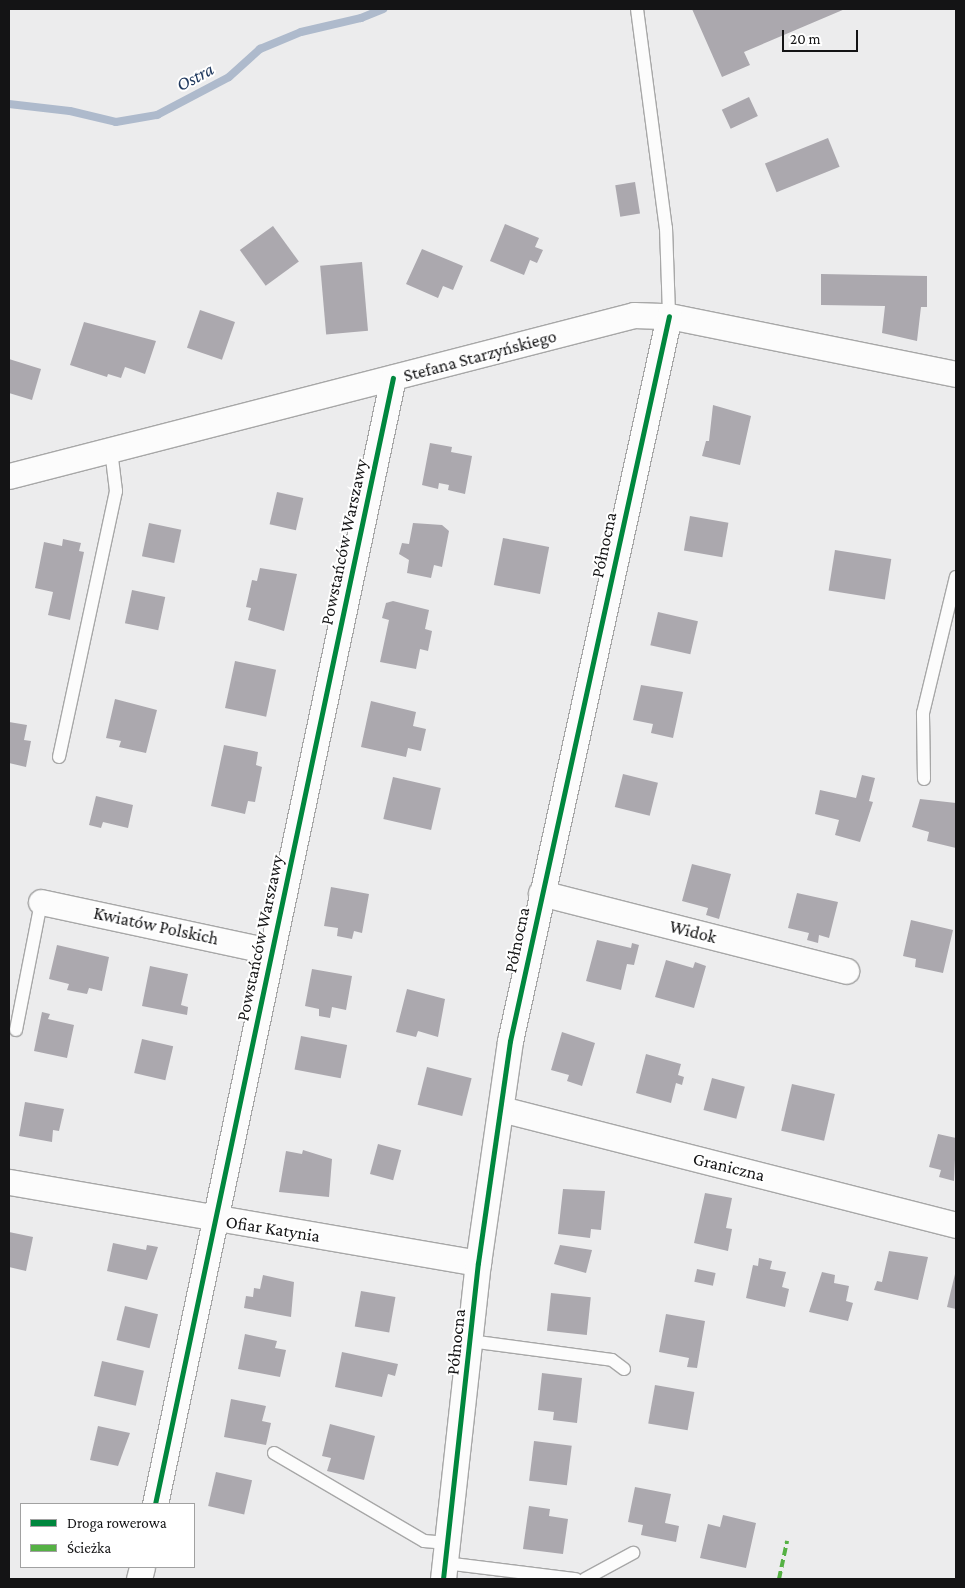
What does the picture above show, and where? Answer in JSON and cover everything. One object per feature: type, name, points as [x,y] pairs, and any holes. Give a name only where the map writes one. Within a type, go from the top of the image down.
[{"type":"street","name":"Stefana Starzyńskiego","points":[[9,476],[634,316],[669,316],[956,374]]},
{"type":"street","name":"Północna","points":[[445,1562],[478,1263],[510,1041],[669,316]]},
{"type":"street","name":"Powstańców Warszawy","points":[[156,1503],[218,1220],[270,951],[393,378]]},
{"type":"street","name":"Widok","points":[[541,894],[846,971]]},
{"type":"street","name":"Kwiatów Polskich","points":[[42,902],[270,951]]},
{"type":"street","name":"Graniczna","points":[[501,1109],[956,1225]]},
{"type":"street","name":"Ofiar Katynia","points":[[9,1182],[218,1220],[478,1263]]},
{"type":"lane","points":[[637,9],[666,228],[669,316]]},
{"type":"lane","points":[[59,757],[116,491],[111,450]]},
{"type":"lane","points":[[924,779],[923,713],[956,577]]},
{"type":"lane","points":[[16,1030],[42,902]]},
{"type":"lane","points":[[470,1341],[612,1360],[624,1369]]},
{"type":"lane","points":[[274,1454],[424,1541],[445,1562],[576,1579]]},
{"type":"lane","points":[[585,1579],[633,1553]]},
{"type":"building","points":[[692,9],[845,9],[744,52],[750,65],[722,77]]},
{"type":"building","points":[[749,97],[758,116],[731,129],[722,110]]},
{"type":"building","points":[[828,138],[840,167],[777,192],[765,163]]},
{"type":"building","points":[[635,182],[640,214],[620,217],[615,185]]},
{"type":"building","points":[[505,224],[539,238],[535,247],[543,250],[537,263],[530,260],[524,275],[490,261]]},
{"type":"building","points":[[273,226],[299,262],[266,286],[240,250]]},
{"type":"building","points":[[422,249],[463,266],[453,290],[443,286],[438,298],[406,284]]},
{"type":"building","points":[[362,262],[368,331],[326,334],[320,266]]},
{"type":"building","points":[[821,274],[927,276],[927,307],[921,307],[917,341],[882,333],[885,306],[821,305]]},
{"type":"building","points":[[200,310],[235,322],[222,360],[187,348]]},
{"type":"building","points":[[84,322],[156,341],[145,374],[125,367],[121,378],[108,374],[107,377],[70,365]]},
{"type":"building","points":[[9,359],[41,369],[32,400],[9,393]]},
{"type":"building","points":[[713,405],[751,416],[740,465],[702,456],[706,441],[709,441]]},
{"type":"building","points":[[430,443],[452,447],[451,452],[472,456],[465,494],[448,490],[449,485],[439,483],[438,489],[422,485]]},
{"type":"building","points":[[277,492],[303,498],[296,530],[270,524]]},
{"type":"building","points":[[690,516],[728,523],[722,557],[684,550]]},
{"type":"building","points":[[149,523],[181,530],[174,563],[142,556]]},
{"type":"building","points":[[413,523],[442,525],[449,531],[442,567],[434,565],[431,578],[407,573],[409,560],[399,554],[402,543],[409,544]]},
{"type":"building","points":[[503,538],[549,547],[540,594],[494,585]]},
{"type":"building","points":[[63,539],[81,543],[79,551],[84,552],[70,620],[48,615],[53,592],[35,588],[44,542],[62,546]]},
{"type":"building","points":[[835,550],[891,559],[885,599],[829,590]]},
{"type":"building","points":[[260,568],[297,574],[284,631],[248,620],[251,608],[246,607],[252,580],[257,581]]},
{"type":"building","points":[[132,590],[165,597],[158,630],[125,623]]},
{"type":"building","points":[[393,601],[429,610],[425,629],[432,631],[428,651],[420,649],[416,669],[380,662],[389,620],[382,618],[386,603]]},
{"type":"building","points":[[658,612],[698,621],[690,654],[650,645]]},
{"type":"building","points":[[235,661],[276,670],[266,717],[225,708]]},
{"type":"building","points":[[641,685],[683,692],[673,738],[651,733],[653,724],[633,720]]},
{"type":"building","points":[[115,699],[157,710],[146,753],[119,747],[121,741],[106,738]]},
{"type":"building","points":[[371,701],[416,712],[413,726],[426,729],[421,751],[408,748],[406,757],[361,747]]},
{"type":"building","points":[[9,722],[27,725],[24,740],[31,741],[26,767],[9,763]]},
{"type":"building","points":[[224,745],[258,752],[256,765],[262,767],[255,802],[248,801],[245,814],[211,806]]},
{"type":"building","points":[[623,774],[658,783],[650,816],[615,807]]},
{"type":"building","points":[[862,775],[875,778],[869,801],[873,802],[860,842],[835,835],[839,820],[815,814],[820,790],[856,798]]},
{"type":"building","points":[[393,777],[441,788],[431,830],[383,819]]},
{"type":"building","points":[[96,796],[133,805],[128,828],[103,822],[101,828],[89,825]]},
{"type":"building","points":[[920,799],[956,803],[956,848],[927,841],[929,832],[912,827]]},
{"type":"building","points":[[692,864],[731,874],[719,919],[706,915],[708,908],[682,901]]},
{"type":"building","points":[[331,887],[369,894],[362,933],[354,931],[352,939],[337,936],[338,928],[324,926]]},
{"type":"building","points":[[797,893],[838,902],[829,938],[819,935],[818,943],[807,940],[809,933],[788,928]]},
{"type":"building","points":[[911,920],[953,930],[943,973],[915,967],[916,959],[903,956]]},
{"type":"building","points":[[597,940],[631,948],[632,943],[639,945],[634,965],[627,964],[621,990],[586,981]]},
{"type":"building","points":[[57,945],[109,957],[102,991],[89,988],[87,994],[67,990],[69,984],[49,979]]},
{"type":"building","points":[[666,960],[693,968],[695,962],[706,966],[694,1008],[655,997]]},
{"type":"building","points":[[150,966],[188,974],[181,1005],[188,1007],[187,1015],[142,1006]]},
{"type":"building","points":[[312,969],[352,976],[346,1010],[332,1007],[330,1018],[319,1016],[319,1009],[305,1006]]},
{"type":"building","points":[[407,989],[445,999],[438,1037],[418,1031],[416,1037],[396,1032]]},
{"type":"building","points":[[42,1012],[50,1014],[48,1019],[74,1025],[67,1058],[34,1051]]},
{"type":"building","points":[[562,1032],[595,1043],[582,1086],[567,1081],[569,1075],[551,1070]]},
{"type":"building","points":[[301,1036],[347,1045],[341,1078],[295,1069]]},
{"type":"building","points":[[142,1039],[173,1046],[165,1080],[134,1073]]},
{"type":"building","points":[[646,1054],[681,1064],[678,1075],[684,1077],[682,1085],[676,1083],[671,1103],[636,1093]]},
{"type":"building","points":[[427,1067],[472,1078],[462,1116],[418,1105]]},
{"type":"building","points":[[712,1078],[745,1087],[736,1119],[703,1110]]},
{"type":"building","points":[[792,1084],[835,1094],[824,1141],[781,1131]]},
{"type":"building","points":[[25,1102],[64,1109],[59,1131],[53,1130],[52,1142],[19,1136]]},
{"type":"building","points":[[938,1134],[956,1138],[954,1181],[939,1177],[941,1170],[929,1167]]},
{"type":"building","points":[[378,1144],[401,1150],[393,1180],[370,1174]]},
{"type":"building","points":[[303,1150],[332,1159],[329,1197],[279,1192],[286,1151],[302,1154]]},
{"type":"building","points":[[563,1189],[605,1191],[601,1230],[591,1229],[590,1238],[558,1234]]},
{"type":"building","points":[[705,1193],[732,1198],[726,1228],[732,1229],[728,1251],[694,1243]]},
{"type":"building","points":[[9,1232],[33,1237],[26,1271],[9,1267]]},
{"type":"building","points":[[113,1243],[146,1250],[147,1245],[158,1247],[147,1280],[107,1271]]},
{"type":"building","points":[[560,1245],[592,1250],[586,1273],[554,1264]]},
{"type":"building","points":[[889,1251],[928,1257],[918,1300],[874,1290],[877,1281],[882,1282]]},
{"type":"building","points":[[759,1258],[772,1261],[770,1269],[786,1272],[782,1287],[789,1289],[785,1307],[746,1298],[753,1265],[758,1266]]},
{"type":"building","points":[[697,1269],[716,1273],[713,1286],[694,1282]]},
{"type":"building","points":[[956,1270],[956,1309],[947,1307]]},
{"type":"building","points":[[822,1272],[835,1275],[834,1283],[849,1286],[846,1301],[853,1303],[848,1321],[809,1312]]},
{"type":"building","points":[[263,1275],[294,1282],[291,1317],[244,1308],[246,1296],[253,1297],[254,1288],[260,1289]]},
{"type":"building","points":[[361,1291],[395,1297],[389,1333],[355,1326]]},
{"type":"building","points":[[551,1293],[591,1297],[587,1335],[547,1331]]},
{"type":"building","points":[[125,1306],[158,1314],[150,1348],[117,1340]]},
{"type":"building","points":[[666,1314],[705,1321],[697,1368],[687,1367],[689,1358],[659,1352]]},
{"type":"building","points":[[245,1334],[277,1341],[275,1348],[286,1350],[280,1377],[238,1369]]},
{"type":"building","points":[[342,1352],[398,1364],[395,1376],[388,1374],[382,1397],[335,1387]]},
{"type":"building","points":[[102,1361],[144,1371],[136,1406],[94,1396]]},
{"type":"building","points":[[542,1373],[582,1378],[577,1423],[553,1420],[554,1412],[538,1410]]},
{"type":"building","points":[[655,1385],[694,1392],[688,1430],[648,1423]]},
{"type":"building","points":[[231,1399],[266,1406],[262,1421],[271,1423],[266,1445],[224,1437]]},
{"type":"building","points":[[330,1424],[375,1436],[364,1480],[327,1471],[331,1458],[322,1456]]},
{"type":"building","points":[[98,1426],[130,1433],[118,1466],[90,1460]]},
{"type":"building","points":[[534,1441],[572,1446],[567,1485],[529,1481]]},
{"type":"building","points":[[216,1472],[252,1480],[244,1514],[208,1506]]},
{"type":"building","points":[[635,1487],[671,1494],[665,1523],[679,1526],[676,1542],[641,1535],[643,1525],[628,1522]]},
{"type":"building","points":[[529,1506],[550,1509],[549,1516],[568,1519],[563,1554],[523,1549]]},
{"type":"building","points":[[723,1515],[756,1523],[746,1568],[700,1558],[708,1524],[720,1527]]},
{"type":"waterway","name":"Ostra","points":[[9,104],[70,111],[116,122],[157,115],[229,77],[260,49],[301,32],[361,18],[383,9]]},
{"type":"marked path","points":[[779,1579],[787,1541]]},
{"type":"cycle path","points":[[443,1579],[478,1263],[510,1041],[669,316]]},
{"type":"cycle path","points":[[155,1503],[393,378]]}]
